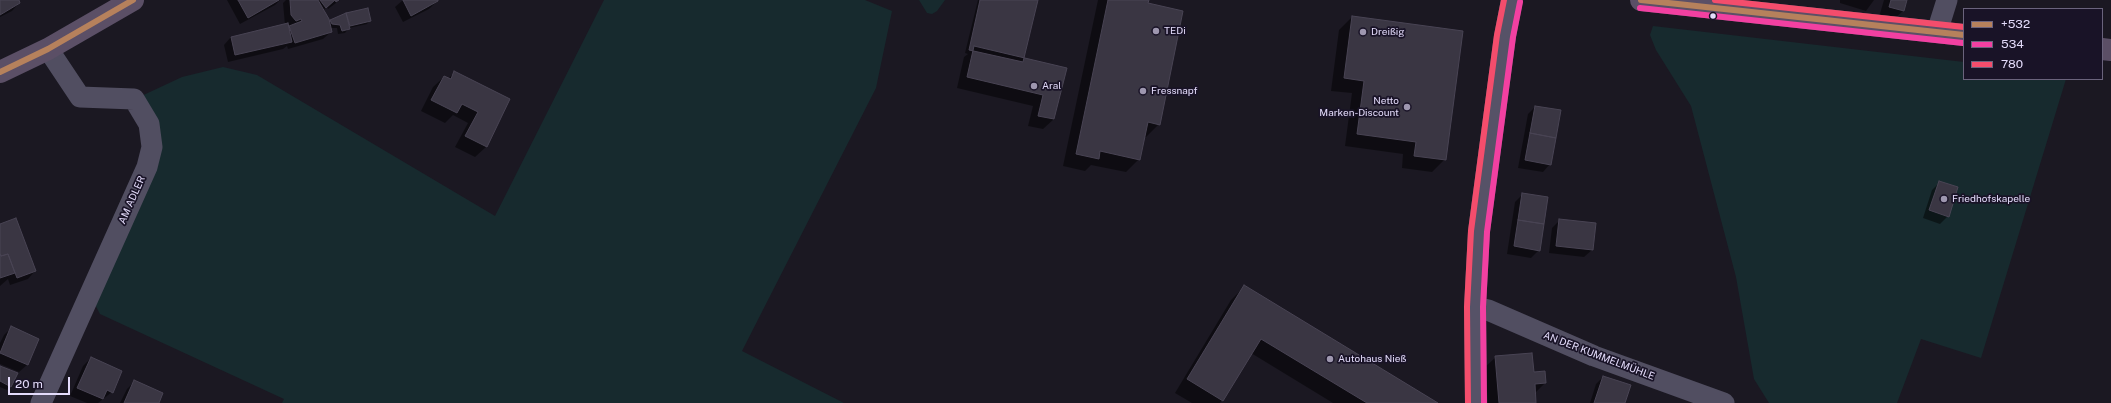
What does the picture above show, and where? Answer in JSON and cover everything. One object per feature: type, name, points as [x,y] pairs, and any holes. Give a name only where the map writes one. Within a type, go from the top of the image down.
[{"type":"main road","points":[[0,72],[48,49],[133,0]]},
{"type":"main road","points":[[1476,403],[1475,307],[1479,231],[1505,36],[1512,0]]},
{"type":"main road","points":[[1641,0],[1963,35]]},
{"type":"street","points":[[1937,32],[1947,0]]},
{"type":"street","name":"AM ADLER","points":[[41,403],[147,168],[152,147],[149,124],[134,99],[80,98],[48,49]]},
{"type":"street","name":"AN DER KUMMELMÜHLE","points":[[1475,307],[1488,310],[1594,356],[1724,403]]},
{"type":"green space","points":[[604,0],[865,0],[892,11],[876,88],[742,351],[844,403],[282,403],[284,399],[100,314],[90,295],[147,168],[135,99],[182,77],[223,67],[257,75],[495,216]]},
{"type":"green space","points":[[919,0],[945,0],[937,11],[932,14],[927,13]]},
{"type":"green space","points":[[1653,26],[1963,62],[1963,80],[2066,80],[1981,358],[1921,339],[1897,403],[1769,403],[1754,379],[1736,277],[1691,106],[1656,50],[1650,35]]},
{"type":"building","points":[[0,0],[19,0],[20,3],[0,15]]},
{"type":"building","points":[[238,0],[279,0],[248,18]]},
{"type":"building","points":[[290,0],[318,0],[329,19],[332,32],[295,43],[289,26],[302,21],[301,19],[296,21],[291,15]]},
{"type":"building","points":[[320,0],[335,0],[326,8]]},
{"type":"building","points":[[403,0],[438,0],[438,1],[411,16]]},
{"type":"building","points":[[980,0],[1038,0],[1023,62],[969,50]]},
{"type":"building","points":[[1108,0],[1149,0],[1148,3],[1183,11],[1160,125],[1148,122],[1140,160],[1100,151],[1099,159],[1076,154]]},
{"type":"building","points":[[1891,0],[1907,0],[1904,11],[1889,7]]},
{"type":"building","points":[[368,8],[371,21],[350,26],[346,13]]},
{"type":"building","points":[[346,13],[350,29],[342,31],[340,25],[332,24],[330,20]]},
{"type":"building","name":"Netto Marken-Discount","points":[[1352,16],[1463,31],[1446,160],[1414,156],[1416,142],[1357,134],[1364,81],[1344,78]]},
{"type":"building","points":[[288,23],[292,42],[235,55],[231,37]]},
{"type":"building","name":"Aral","points":[[974,46],[1067,68],[1054,119],[1038,116],[1043,95],[967,77]]},
{"type":"building","points":[[454,71],[510,99],[487,147],[465,136],[478,112],[462,104],[457,113],[431,100],[444,76],[451,79]]},
{"type":"building","points":[[1535,106],[1561,110],[1556,138],[1530,133]]},
{"type":"building","points":[[1530,133],[1556,138],[1551,165],[1525,160]]},
{"type":"building","name":"Friedhofskapelle","points":[[1939,181],[1958,187],[1949,217],[1929,210]]},
{"type":"building","points":[[1522,193],[1548,197],[1544,224],[1518,220]]},
{"type":"building","points":[[16,218],[36,271],[17,278],[8,254],[1,256],[0,254],[0,224]]},
{"type":"building","points":[[1559,219],[1596,223],[1593,250],[1556,246]]},
{"type":"building","points":[[1518,220],[1544,224],[1540,251],[1514,246]]},
{"type":"building","points":[[0,254],[1,256],[8,254],[15,273],[0,278]]},
{"type":"building","name":"Autohaus Nieß","points":[[1244,285],[1438,403],[1367,403],[1261,339],[1223,401],[1187,379]]},
{"type":"building","points":[[11,326],[39,339],[28,365],[0,353]]},
{"type":"building","points":[[1532,353],[1534,372],[1545,371],[1546,383],[1535,384],[1536,403],[1499,403],[1495,356]]},
{"type":"building","points":[[91,357],[122,371],[113,393],[107,390],[103,399],[77,388]]},
{"type":"building","points":[[0,366],[18,373],[11,387],[0,381]]},
{"type":"building","points":[[1603,376],[1631,385],[1625,403],[1594,403]]},
{"type":"building","points":[[134,380],[163,393],[159,403],[124,403]]},
{"type":"transit line","name":"+532","points":[[0,72],[48,49],[133,0]]},
{"type":"transit line","name":"780","points":[[1468,403],[1467,307],[1471,231],[1497,35],[1504,0]]},
{"type":"transit line","name":"+532","points":[[1641,0],[1963,35]]},
{"type":"transit line","name":"780","points":[[1715,0],[1963,27]]},
{"type":"transit line","name":"534","points":[[1484,403],[1483,307],[1487,232],[1513,37],[1520,2]]},
{"type":"transit line","name":"534","points":[[1640,8],[1963,43]]},
{"type":"place","name":"TEDi","points":[[1156,31]]},
{"type":"place","name":"Dreißig","points":[[1363,32]]},
{"type":"place","name":"Aral","points":[[1034,86]]},
{"type":"place","name":"Fressnapf","points":[[1143,91]]},
{"type":"place","name":"Netto Marken-Discount","points":[[1407,107]]},
{"type":"place","name":"Friedhofskapelle","points":[[1944,199]]},
{"type":"place","name":"Autohaus Nieß","points":[[1330,359]]}]
